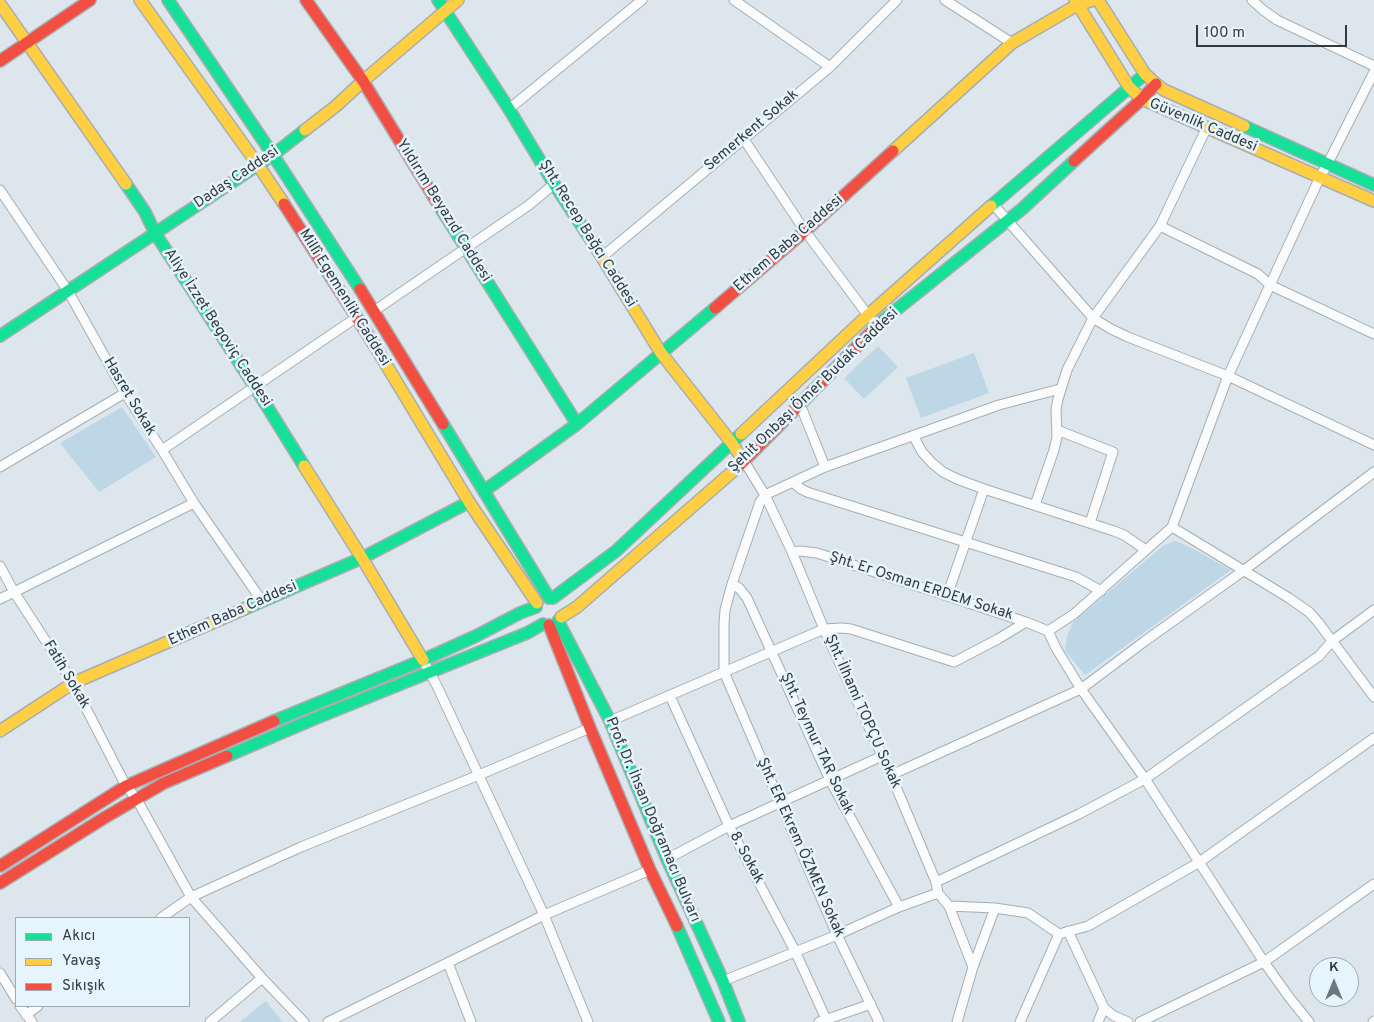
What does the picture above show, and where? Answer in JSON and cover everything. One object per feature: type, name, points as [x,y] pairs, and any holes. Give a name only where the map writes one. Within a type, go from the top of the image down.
[{"type":"street","points":[[0,61],[90,0]]},
{"type":"street","name":"Millî Egemenlik Caddesi","points":[[140,0],[258,165],[357,317],[469,502],[537,605]]},
{"type":"street","name":"Millî Egemenlik Caddesi","points":[[168,0],[273,155],[374,311],[551,598]]},
{"type":"street","name":"Yıldırım Beyazıd Caddesi","points":[[306,0],[363,80],[422,178],[577,424]]},
{"type":"street","name":"Şht. Recep Bağcı Caddesi","points":[[438,0],[509,109],[554,184],[662,353],[744,461]]},
{"type":"street","name":"Dadaş Caddesi","points":[[0,336],[273,155],[336,106],[363,80],[458,0]]},
{"type":"street","points":[[509,109],[642,0]]},
{"type":"street","points":[[734,0],[830,67]]},
{"type":"street","name":"Semerkent Sokak","points":[[602,257],[830,67],[897,0]]},
{"type":"street","points":[[944,0],[1012,43]]},
{"type":"street","name":"Ethem Baba Caddesi","points":[[484,491],[577,424],[662,353],[805,231],[1012,43],[1076,2],[1093,0]]},
{"type":"street","name":"Güvenlik Caddesi","points":[[1098,0],[1145,74],[1156,84],[1173,94],[1374,185]]},
{"type":"street","points":[[1252,0],[1277,20],[1374,66]]},
{"type":"street","name":"Güvenlik Caddesi","points":[[1076,2],[1129,87],[1142,99],[1374,201]]},
{"type":"street","name":"Aliye İzzet Begoviç Caddesi","points":[[0,4],[145,212],[155,233],[256,387],[423,660]]},
{"type":"street","points":[[1309,1022],[1288,997],[1264,962],[1145,779],[1081,689],[1048,631],[1074,614],[1172,526],[1228,376],[1320,176],[1374,72]]},
{"type":"street","name":"Şehit Onbaşı Ömer Budak Caddesi","points":[[551,598],[616,551],[868,315],[993,204],[1145,74]]},
{"type":"street","name":"Şehit Onbaşı Ömer Budak Caddesi","points":[[0,883],[136,798],[164,783],[316,718],[528,633],[553,622],[577,607],[744,461],[876,326],[1008,220],[1142,99],[1156,84]]},
{"type":"street","points":[[1035,505],[1053,456],[1057,430],[1056,409],[1060,389],[1067,370],[1093,318],[1160,226],[1207,127]]},
{"type":"street","points":[[743,138],[805,231],[876,326]]},
{"type":"street","points":[[374,311],[529,205],[554,184]]},
{"type":"street","name":"Hasret Sokak","points":[[1,193],[68,291],[125,393],[194,503],[262,601]]},
{"type":"street","points":[[993,204],[1093,318],[1128,337],[1228,376],[1374,445]]},
{"type":"street","points":[[1160,226],[1258,274],[1270,285],[1374,334]]},
{"type":"street","points":[[162,450],[357,317]]},
{"type":"street","points":[[724,672],[725,610],[760,502],[765,495],[825,467],[914,437],[999,405],[1060,389]]},
{"type":"street","points":[[0,467],[125,393]]},
{"type":"street","points":[[800,404],[825,467]]},
{"type":"street","points":[[1057,430],[1113,452],[1090,523]]},
{"type":"street","points":[[914,437],[922,452],[943,472],[984,490],[1124,535],[1146,550]]},
{"type":"street","name":"Şht. İlhami TOPÇU Sokak","points":[[744,461],[765,495],[792,552],[824,629],[891,775],[936,882],[938,892],[949,906],[972,967]]},
{"type":"street","points":[[891,775],[1081,689],[1243,571],[1374,472]]},
{"type":"street","points":[[792,482],[807,492],[1076,577],[1101,591]]},
{"type":"street","points":[[947,596],[984,490]]},
{"type":"street","name":"Ethem Baba Caddesi","points":[[0,732],[73,683],[362,558],[469,502]]},
{"type":"street","points":[[0,599],[194,503]]},
{"type":"street","points":[[1172,526],[1298,603],[1318,622],[1374,698]]},
{"type":"street","name":"Şht. Er Osman ERDEM Sokak","points":[[792,552],[817,553],[1048,631]]},
{"type":"street","name":"Fatih Sokak","points":[[0,566],[14,592],[73,683],[126,786],[136,798],[191,897],[262,978],[304,1022]]},
{"type":"street","name":"Şht. Teymur TAR Sokak","points":[[732,584],[739,588],[747,598],[830,780],[899,907]]},
{"type":"street","points":[[0,866],[126,786],[336,695],[423,660],[537,605],[542,599],[551,598],[556,600],[561,606],[562,613],[553,622],[537,619],[537,605]]},
{"type":"street","points":[[936,882],[1079,814],[1145,779],[1319,656],[1332,641],[1374,610]]},
{"type":"street","name":"Prof. Dr. İhsan Doğramacı Bulvarı","points":[[553,622],[610,721],[739,1022]]},
{"type":"street","name":"Prof. Dr. İhsan Doğramacı Bulvarı","points":[[553,622],[590,728],[650,870],[667,903],[719,1022]]},
{"type":"street","points":[[610,721],[824,629],[851,629],[954,662],[1026,622]]},
{"type":"street","points":[[423,660],[544,916],[588,1022]]},
{"type":"street","name":"Şht. ER Ekrem ÖZMEN Sokak","points":[[724,672],[838,935],[879,1022]]},
{"type":"street","name":"8. Sokak","points":[[670,696],[730,826],[795,951],[823,1020]]},
{"type":"street","points":[[162,917],[191,897],[301,847],[590,728]]},
{"type":"street","points":[[1020,1022],[1064,932],[1088,926],[1198,863],[1374,738]]},
{"type":"street","points":[[328,1022],[544,916],[650,870],[730,826],[882,756]]},
{"type":"street","points":[[1140,1022],[1264,962],[1374,884]]},
{"type":"street","points":[[723,981],[938,892]]},
{"type":"street","points":[[949,906],[995,908],[1028,913],[1064,932],[1104,1008],[1114,1016],[1128,1022]]},
{"type":"street","points":[[957,1022],[972,967],[995,908]]},
{"type":"street","points":[[448,963],[471,1022]]},
{"type":"street","points":[[0,973],[15,997]]},
{"type":"street","points":[[210,1022],[262,978]]},
{"type":"street","points":[[823,1020],[871,1004]]},
{"type":"street","points":[[21,1007],[29,1018],[37,1007]]},
{"type":"street","points":[[1098,1022],[1104,1008]]},
{"type":"shaded area","points":[[878,346],[898,367],[864,399],[844,378]]},
{"type":"shaded area","points":[[974,353],[989,393],[921,418],[906,378]]},
{"type":"shaded area","points":[[122,407],[156,457],[99,492],[60,443]]},
{"type":"shaded area","points":[[1175,541],[1231,570],[1085,675],[1066,652],[1065,648],[1067,636],[1073,622],[1164,545]]},
{"type":"shaded area","points":[[266,1001],[283,1022],[240,1022]]},
{"type":"traffic: fast","points":[[168,0],[273,155],[360,289]]},
{"type":"traffic: fast","points":[[438,0],[597,249]]},
{"type":"traffic: fast","points":[[991,206],[1145,74]]},
{"type":"traffic: fast","points":[[1244,126],[1374,185]]},
{"type":"traffic: fast","points":[[0,336],[273,155],[305,130]]},
{"type":"traffic: fast","points":[[881,322],[1022,209],[1074,161]]},
{"type":"traffic: fast","points":[[126,184],[145,212],[155,233],[304,466]]},
{"type":"traffic: fast","points":[[440,207],[577,424]]},
{"type":"traffic: fast","points":[[484,491],[577,424],[715,308]]},
{"type":"traffic: fast","points":[[443,424],[549,598]]},
{"type":"traffic: fast","points":[[553,598],[616,551],[741,434]]},
{"type":"traffic: fast","points":[[244,609],[362,558],[469,502]]},
{"type":"traffic: fast","points":[[274,721],[423,660],[536,607]]},
{"type":"traffic: fast","points":[[558,621],[610,721],[667,859],[723,981],[739,1022]]},
{"type":"traffic: fast","points":[[227,756],[527,633],[543,624]]},
{"type":"traffic: fast","points":[[677,926],[719,1022]]},
{"type":"traffic: slow","points":[[140,0],[284,204]]},
{"type":"traffic: slow","points":[[305,130],[336,106],[458,0]]},
{"type":"traffic: slow","points":[[1075,0],[1129,87],[1142,99],[1374,201]]},
{"type":"traffic: slow","points":[[893,151],[1012,43],[1077,5],[1093,0]]},
{"type":"traffic: slow","points":[[1098,0],[1145,74],[1156,84],[1164,90],[1244,126]]},
{"type":"traffic: slow","points":[[0,4],[126,184]]},
{"type":"traffic: slow","points":[[741,434],[868,315],[991,206]]},
{"type":"traffic: slow","points":[[597,249],[661,353],[744,461]]},
{"type":"traffic: slow","points":[[373,343],[469,502],[537,603]]},
{"type":"traffic: slow","points":[[561,617],[577,607],[740,465]]},
{"type":"traffic: slow","points":[[304,466],[423,660]]},
{"type":"traffic: slow","points":[[0,731],[73,683],[244,609]]},
{"type":"traffic: jam","points":[[0,61],[90,0]]},
{"type":"traffic: jam","points":[[306,0],[363,81],[440,207]]},
{"type":"traffic: jam","points":[[1074,161],[1156,84]]},
{"type":"traffic: jam","points":[[715,308],[805,231],[893,151]]},
{"type":"traffic: jam","points":[[284,204],[373,343]]},
{"type":"traffic: jam","points":[[360,289],[443,424]]},
{"type":"traffic: jam","points":[[740,465],[881,322]]},
{"type":"traffic: jam","points":[[549,625],[650,870],[677,926]]},
{"type":"traffic: jam","points":[[0,866],[126,786],[274,721]]},
{"type":"traffic: jam","points":[[0,883],[164,783],[227,756]]}]
